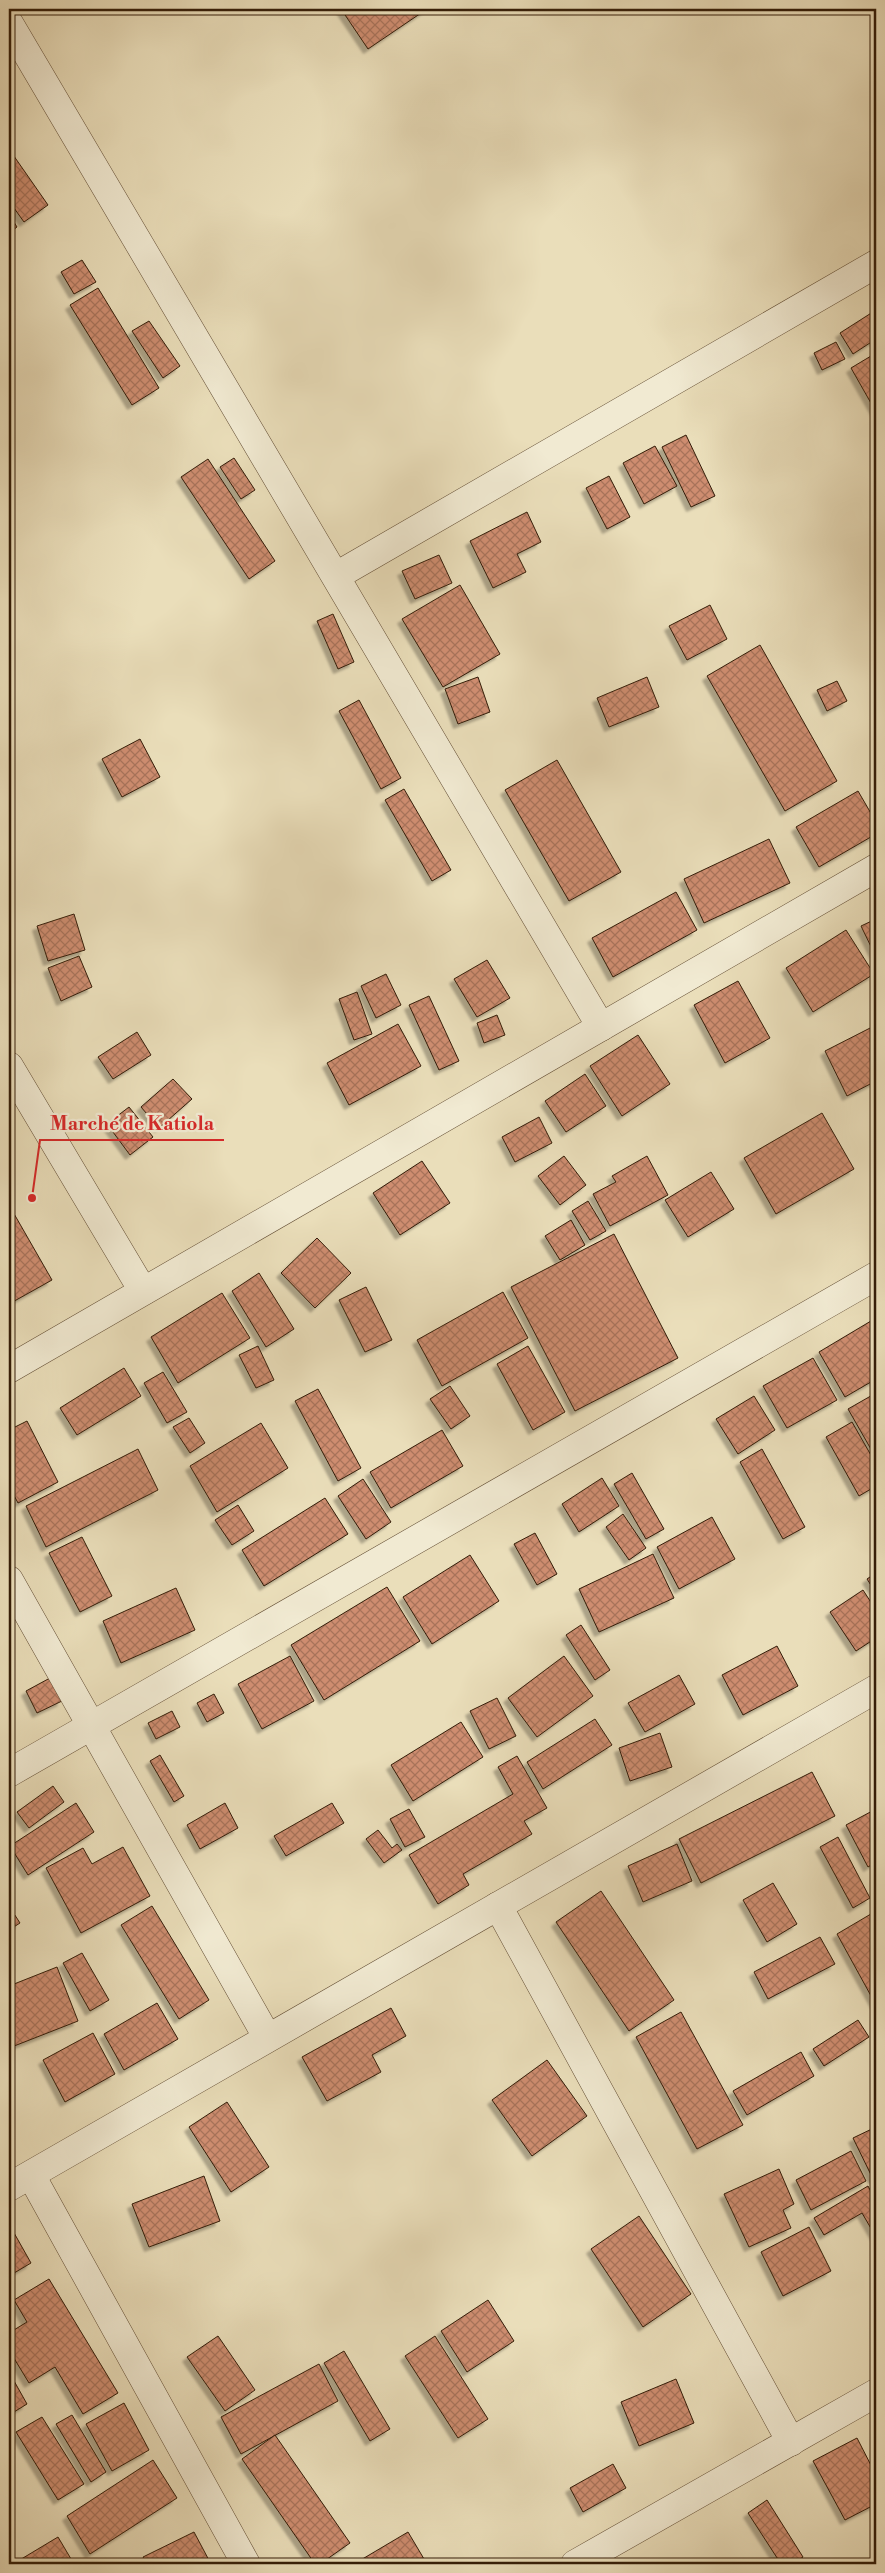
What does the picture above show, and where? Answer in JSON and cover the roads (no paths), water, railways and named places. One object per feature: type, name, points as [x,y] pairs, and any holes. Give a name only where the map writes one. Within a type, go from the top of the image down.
[{"type":"street","points":[[9,22],[601,1027]]},
{"type":"street","points":[[336,576],[876,264]]},
{"type":"street","points":[[9,1369],[876,868]]},
{"type":"street","points":[[9,1066],[143,1292]]},
{"type":"street","points":[[9,1773],[876,1276]]},
{"type":"street","points":[[9,1580],[267,2037]]},
{"type":"street","points":[[246,2564],[20,2181],[267,2037],[876,1689]]},
{"type":"street","points":[[498,1906],[791,2442]]},
{"type":"street","points":[[575,2564],[876,2392]]},
{"type":"place","name":"Marché de Katiola","points":[[32,1198]]}]
